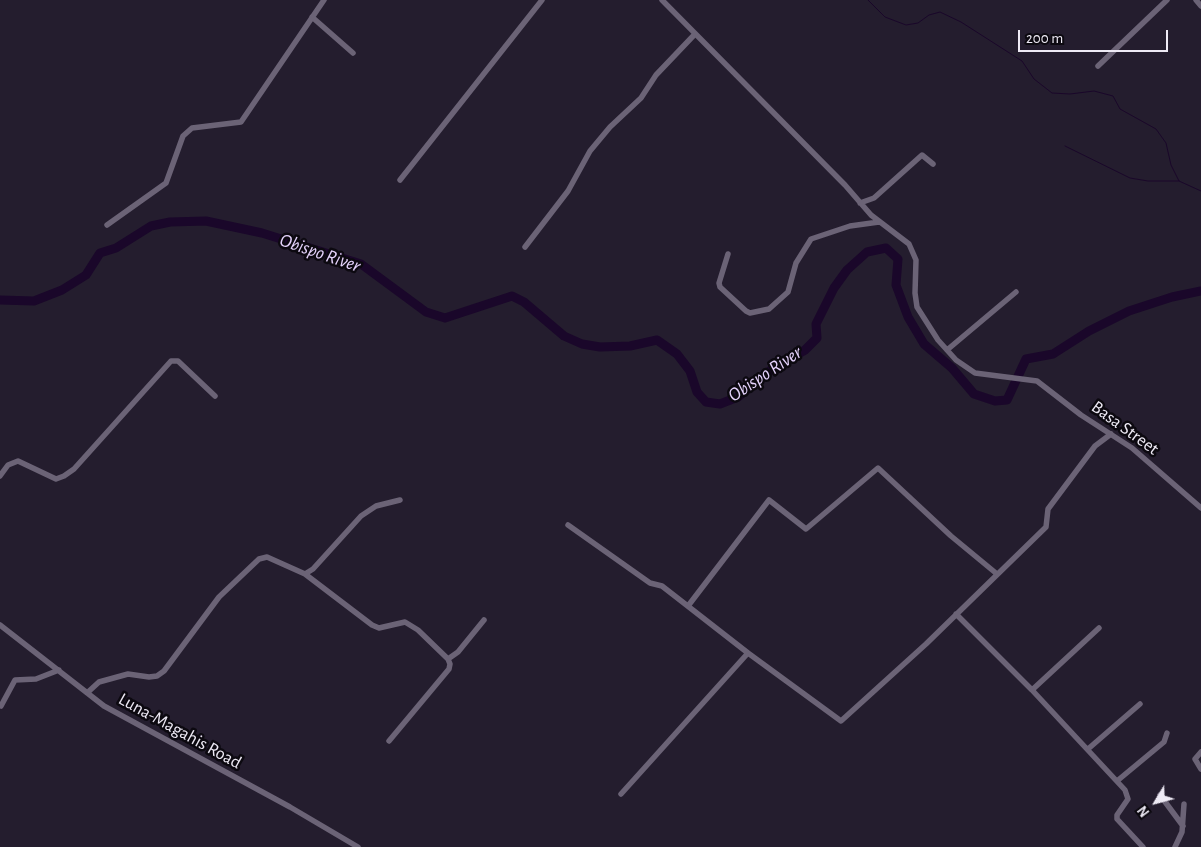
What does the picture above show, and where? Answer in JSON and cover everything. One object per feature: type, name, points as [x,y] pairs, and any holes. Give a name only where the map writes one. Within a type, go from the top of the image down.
[{"type":"street","points":[[107,225],[166,183],[183,136],[192,128],[241,122],[324,0]]},
{"type":"street","points":[[400,180],[542,0]]},
{"type":"street","points":[[662,0],[845,185],[879,222],[894,230],[913,250],[917,269],[915,293],[918,307],[922,316],[947,350],[1016,292]]},
{"type":"street","points":[[1098,66],[1167,0]]},
{"type":"street","points":[[1196,0],[1201,6]]},
{"type":"street","points":[[312,17],[353,53]]},
{"type":"street","points":[[525,247],[568,191],[590,151],[610,127],[641,98],[656,75],[696,34]]},
{"type":"street","points":[[860,203],[874,198],[922,155],[933,164]]},
{"type":"street","points":[[728,254],[719,282],[720,287],[750,313],[769,309],[788,292],[796,263],[812,239],[850,226],[879,222]]},
{"type":"street","name":"Basa Street","points":[[947,350],[956,360],[975,373],[1028,378],[1046,386],[1081,415],[1132,448],[1201,508]]},
{"type":"street","points":[[0,476],[8,465],[18,461],[56,479],[64,476],[74,469],[171,361],[178,361],[215,396]]},
{"type":"street","points":[[568,525],[650,583],[662,586],[748,653],[841,720],[956,614],[1046,527],[1048,509],[1095,446],[1111,434]]},
{"type":"street","points":[[688,606],[769,500],[806,529],[878,468],[951,536],[997,574]]},
{"type":"street","points":[[306,574],[313,569],[361,516],[376,506],[400,500]]},
{"type":"street","points":[[87,693],[99,682],[128,674],[149,677],[157,676],[164,671],[219,597],[259,559],[267,557],[306,574],[372,625],[380,628],[405,622],[418,630],[448,659],[449,669],[389,741]]},
{"type":"street","points":[[956,614],[1032,690],[1117,781],[1128,795],[1117,815],[1117,819],[1143,847]]},
{"type":"street","points":[[448,659],[458,652],[484,620]]},
{"type":"street","name":"Luna-Magahis Road","points":[[0,625],[104,706],[290,807],[358,847]]},
{"type":"street","points":[[1032,690],[1099,628]]},
{"type":"street","points":[[621,794],[748,653]]},
{"type":"street","points":[[1,706],[15,680],[36,679],[59,670]]},
{"type":"street","points":[[1088,749],[1140,704]]},
{"type":"street","points":[[1117,781],[1164,742],[1167,733]]},
{"type":"street","points":[[1201,752],[1195,759],[1201,769]]},
{"type":"street","points":[[1160,795],[1183,826]]},
{"type":"street","points":[[1175,847],[1183,826],[1184,804]]},
{"type":"waterway","points":[[868,0],[885,17],[906,25],[918,23],[929,15],[940,12],[961,22],[1022,61],[1034,79],[1052,93],[1070,94],[1094,91],[1113,96],[1120,109],[1156,129],[1166,143],[1171,165],[1179,181],[1201,191]]},
{"type":"waterway","points":[[1065,146],[1130,178],[1148,181],[1179,181]]},
{"type":"waterway","name":"Obispo River","points":[[0,300],[34,301],[62,290],[86,275],[100,253],[116,248],[151,226],[170,222],[206,221],[262,233],[361,264],[426,312],[445,318],[512,296],[524,302],[564,336],[582,344],[600,347],[630,346],[657,340],[677,354],[690,371],[697,392],[706,402],[720,404],[738,397],[772,369],[805,350],[817,338],[816,324],[834,288],[847,270],[867,252],[886,248],[898,259],[896,285],[908,317],[924,344],[952,368],[974,394],[995,401],[1007,400],[1026,359],[1053,354],[1089,331],[1129,311],[1172,297],[1201,291]]}]
